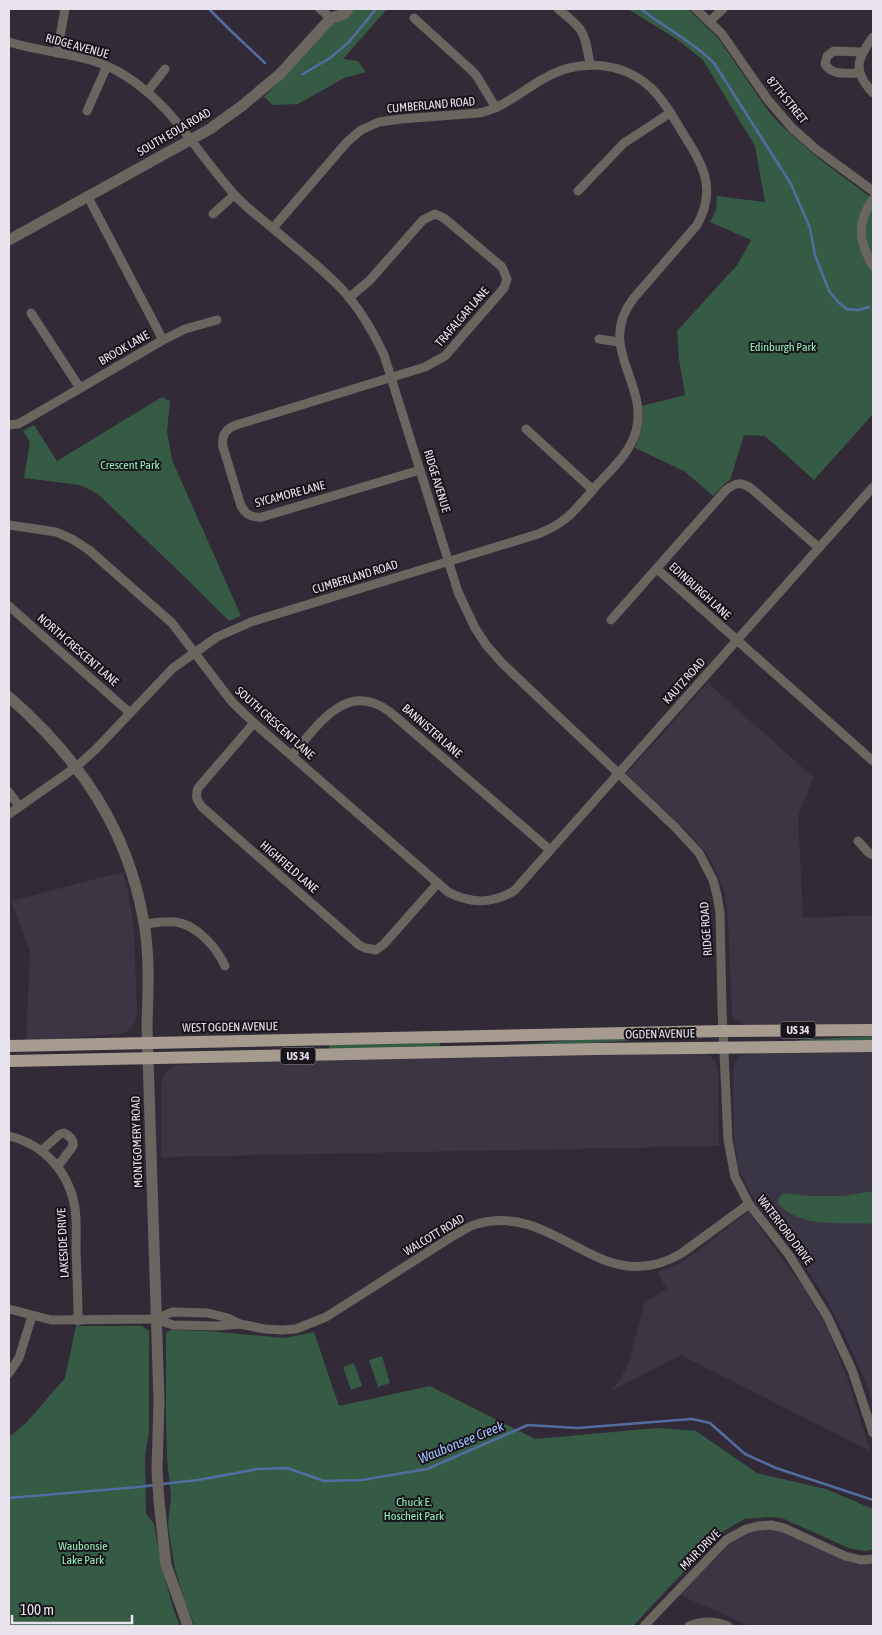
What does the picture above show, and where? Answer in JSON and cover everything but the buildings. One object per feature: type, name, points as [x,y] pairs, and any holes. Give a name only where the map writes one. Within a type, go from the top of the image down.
[{"type":"main road","name":"OGDEN AVENUE","points":[[452,1036],[873,1030]]},
{"type":"main road","name":"WEST OGDEN AVENUE","points":[[9,1046],[452,1036]]},
{"type":"main road","points":[[447,1052],[452,1036]]},
{"type":"main road","name":"OGDEN AVENUE","points":[[447,1052],[873,1046]]},
{"type":"main road","name":"US 34","points":[[9,1061],[447,1052]]},
{"type":"street","points":[[57,53],[66,9]]},
{"type":"street","points":[[320,9],[332,14]]},
{"type":"street","name":"SOUTH EOLA ROAD","points":[[9,240],[191,140],[227,117],[280,74],[332,14],[344,14],[348,9]]},
{"type":"street","points":[[558,9],[581,28],[590,64]]},
{"type":"street","name":"87TH STREET","points":[[696,9],[710,21],[732,46],[768,100],[792,128],[817,150],[873,191]]},
{"type":"street","points":[[710,21],[723,9]]},
{"type":"street","points":[[414,18],[476,75],[496,108]]},
{"type":"street","points":[[873,37],[862,52],[859,73],[866,86],[873,93]]},
{"type":"street","name":"RIDGE AVENUE","points":[[9,42],[83,58],[107,66],[148,91],[175,119],[234,195],[330,278],[349,298],[373,332],[384,355],[448,561],[466,611],[487,646],[511,673],[618,774]]},
{"type":"street","points":[[859,73],[837,73],[829,70],[825,64],[827,56],[834,51],[862,52]]},
{"type":"street","name":"CUMBERLAND ROAD","points":[[9,814],[76,767],[104,742],[168,672],[217,637],[251,622],[552,528],[568,518],[628,448],[636,431],[638,413],[619,342],[620,323],[628,306],[697,225],[706,205],[706,180],[703,167],[670,113],[650,87],[635,77],[617,69],[590,64],[552,74],[496,108],[479,113],[390,120],[379,122],[361,130],[347,142],[272,228]]},
{"type":"street","points":[[87,111],[107,66]]},
{"type":"street","points":[[148,91],[165,69]]},
{"type":"street","points":[[578,191],[624,143],[670,113]]},
{"type":"street","points":[[213,214],[234,195]]},
{"type":"street","name":"BROOK LANE","points":[[9,425],[18,424],[163,340],[88,196]]},
{"type":"street","points":[[873,200],[864,217],[861,235],[866,253],[873,266]]},
{"type":"street","name":"TRAFALGAR LANE","points":[[349,298],[370,280],[423,220],[435,214],[444,218],[502,268],[508,279],[504,288],[445,356],[432,364],[392,378]]},
{"type":"street","points":[[31,313],[80,388]]},
{"type":"street","points":[[163,340],[185,329],[218,320]]},
{"type":"street","points":[[599,339],[619,342]]},
{"type":"street","name":"SYCAMORE LANE","points":[[392,378],[236,425],[227,430],[222,440],[223,447],[243,511],[251,517],[262,517],[420,470]]},
{"type":"street","points":[[526,429],[593,490]]},
{"type":"street","name":"EDINBURGH LANE","points":[[819,548],[746,484],[738,483],[726,490],[657,569],[873,761]]},
{"type":"street","name":"KAUTZ ROAD","points":[[514,891],[873,487]]},
{"type":"street","name":"SOUTH CRESCENT LANE","points":[[9,525],[56,532],[80,543],[172,623],[232,702],[254,723],[438,883],[459,897],[480,902],[504,897],[514,891]]},
{"type":"street","points":[[611,620],[657,569]]},
{"type":"street","name":"NORTH CRESCENT LANE","points":[[9,606],[130,713]]},
{"type":"street","name":"MONTGOMERY ROAD","points":[[9,697],[47,732],[95,793],[121,844],[134,880],[144,924],[148,981],[148,1058],[159,1401],[157,1470],[159,1502],[166,1565],[188,1626]]},
{"type":"street","name":"BANNISTER LANE","points":[[292,755],[326,716],[339,706],[358,700],[379,704],[550,850]]},
{"type":"street","name":"HIGHFIELD LANE","points":[[254,723],[201,783],[196,795],[197,801],[314,906],[359,945],[370,950],[376,950],[384,944],[438,883]]},
{"type":"street","name":"RIDGE ROAD","points":[[618,774],[690,842],[699,853],[713,880],[720,913],[723,1031]]},
{"type":"street","points":[[9,792],[20,806]]},
{"type":"street","points":[[858,841],[873,855]]},
{"type":"street","points":[[144,924],[175,922],[184,924],[211,944],[225,966]]},
{"type":"street","name":"WATERFORD DRIVE","points":[[723,1031],[729,1150],[735,1177],[748,1204],[789,1256],[827,1316],[852,1370],[873,1433]]},
{"type":"street","points":[[42,1151],[60,1134],[64,1133],[72,1138],[74,1146],[58,1166]]},
{"type":"street","name":"LAKESIDE DRIVE","points":[[9,1136],[42,1151],[58,1166],[70,1190],[75,1210],[78,1321]]},
{"type":"street","name":"WALCOTT ROAD","points":[[156,1319],[172,1312],[186,1312],[220,1315],[240,1324],[265,1329],[296,1329],[326,1317],[453,1236],[475,1224],[490,1221],[502,1220],[529,1224],[602,1260],[622,1266],[650,1267],[661,1264],[682,1253],[748,1204]]},
{"type":"street","name":"WALCOTT ROAD","points":[[9,1309],[51,1320],[156,1319],[173,1325],[217,1326],[240,1324]]},
{"type":"street","points":[[9,1374],[19,1358],[32,1316]]},
{"type":"street","name":"MAIR DRIVE","points":[[644,1626],[726,1540],[746,1529],[770,1525],[784,1528],[845,1556],[861,1560],[873,1559]]},
{"type":"street","points":[[689,1626],[697,1622],[718,1622],[728,1626]]},
{"type":"shaded area","points":[[708,683],[813,777],[798,816],[803,917],[873,916],[873,1025],[746,1026],[734,1018],[732,1013],[725,894],[710,858],[688,832],[626,774]]},
{"type":"shaded area","points":[[123,872],[134,932],[137,1015],[135,1022],[130,1029],[123,1033],[61,1039],[26,1040],[30,952],[11,901]]},
{"type":"shaded area","points":[[873,1051],[873,1411],[868,1388],[842,1329],[825,1298],[798,1256],[755,1202],[739,1170],[734,1139],[733,1067],[738,1057],[747,1054]]},
{"type":"shaded area","points":[[704,1053],[711,1057],[718,1070],[719,1146],[161,1157],[161,1085],[165,1072],[176,1065]]},
{"type":"shaded area","points":[[748,1212],[804,1289],[828,1330],[848,1380],[870,1451],[681,1355],[607,1393],[616,1385],[627,1367],[645,1302],[667,1289],[657,1272],[680,1263],[694,1254]]},
{"type":"shaded area","points":[[779,1527],[828,1552],[873,1560],[873,1626],[750,1626],[680,1595],[725,1545],[746,1532]]},
{"type":"green space","points":[[345,9],[387,9],[343,59],[358,61],[366,72],[344,78],[298,104],[273,105],[264,97]]},
{"type":"green space","name":"Edinburgh Park","points":[[628,9],[688,9],[718,38],[769,112],[784,128],[818,158],[873,199],[873,414],[814,480],[765,436],[744,435],[730,480],[713,496],[684,471],[635,448],[642,428],[642,406],[685,395],[677,331],[738,264],[751,240],[710,222],[716,210],[717,196],[765,202],[755,146],[703,60],[678,40]]},
{"type":"green space","name":"Crescent Park","points":[[162,397],[170,401],[167,431],[172,460],[241,616],[229,621],[98,494],[80,485],[24,478],[30,442],[23,431],[34,425],[57,461]]},
{"type":"green space","points":[[873,1036],[873,1041],[799,1041],[799,1040]]},
{"type":"green space","points":[[650,1037],[650,1039],[579,1044],[512,1045],[585,1039]]},
{"type":"green space","points":[[440,1042],[440,1047],[329,1050],[329,1045]]},
{"type":"green space","points":[[873,1191],[873,1224],[810,1221],[788,1212],[778,1203],[779,1197],[784,1193],[808,1196],[843,1196]]},
{"type":"green space","name":"Waubonsie Lake Park","points":[[76,1326],[142,1326],[149,1331],[149,1431],[145,1456],[146,1514],[154,1524],[162,1568],[180,1626],[9,1626],[9,1437],[27,1422],[65,1378]]},
{"type":"green space","name":"Chuck E. Hoscheit Park","points":[[171,1330],[207,1331],[285,1338],[314,1332],[339,1406],[430,1386],[535,1439],[658,1428],[696,1431],[757,1473],[826,1489],[873,1509],[873,1549],[866,1551],[851,1549],[782,1518],[744,1519],[719,1534],[633,1626],[195,1626],[175,1569],[168,1526],[171,1496],[167,1459],[166,1333]]},
{"type":"green space","points":[[382,1356],[390,1383],[378,1387],[369,1360]]},
{"type":"green space","points":[[354,1363],[362,1386],[351,1390],[343,1367]]},
{"type":"waterway","points":[[209,9],[265,63]]},
{"type":"waterway","points":[[303,74],[330,58],[349,42],[376,9]]},
{"type":"waterway","points":[[641,9],[697,48],[714,63],[791,184],[810,228],[815,255],[829,291],[847,309],[858,310],[869,307]]},
{"type":"waterway","name":"Waubonsee Creek","points":[[162,1484],[198,1480],[258,1469],[287,1468],[324,1481],[362,1480],[427,1469],[528,1425],[577,1428],[692,1419],[710,1423],[745,1454],[776,1468],[873,1500]]},
{"type":"waterway","name":"Waubonsee Creek","points":[[9,1498],[154,1485]]}]
